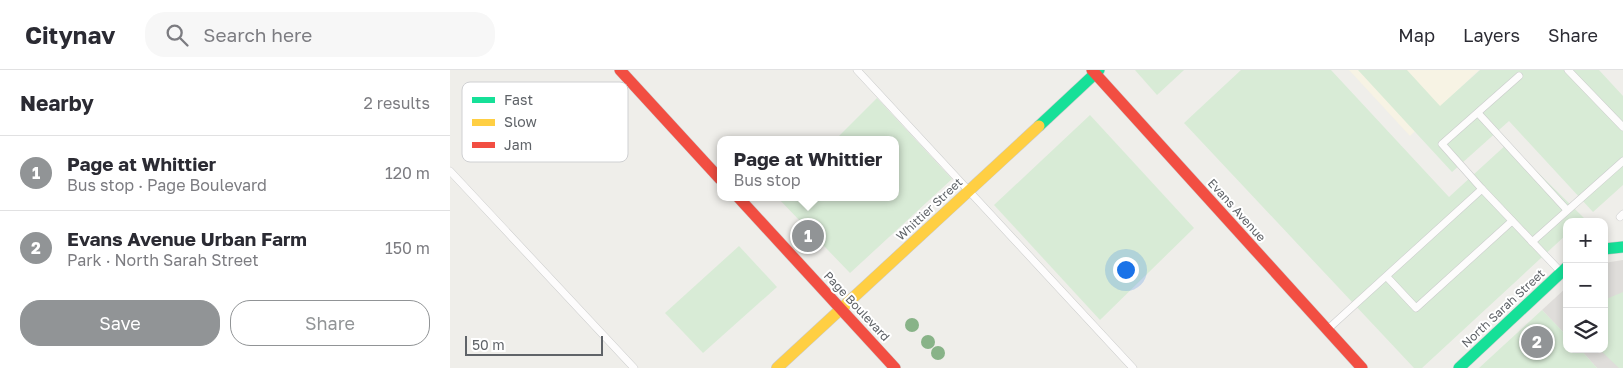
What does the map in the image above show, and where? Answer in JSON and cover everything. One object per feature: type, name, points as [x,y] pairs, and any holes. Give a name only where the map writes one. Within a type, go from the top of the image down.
[{"type":"street","points":[[620,70],[717,176]]},
{"type":"street","name":"Whittier Street","points":[[777,368],[1096,71]]},
{"type":"street","name":"Evans Avenue","points":[[1096,71],[1362,368]]},
{"type":"street","name":"Page Boulevard","points":[[742,201],[895,368]]},
{"type":"street","points":[[1608,249],[1623,248]]},
{"type":"street","name":"North Sarah Street","points":[[1459,368],[1563,271]]},
{"type":"lane","points":[[857,70],[1133,368]]},
{"type":"lane","points":[[1568,70],[1623,127]]},
{"type":"lane","points":[[1520,76],[1442,144],[1532,242],[1563,269]]},
{"type":"lane","points":[[1478,113],[1567,210]]},
{"type":"lane","points":[[1532,242],[1623,161]]},
{"type":"lane","points":[[450,171],[634,368]]},
{"type":"lane","points":[[1328,329],[1482,189]]},
{"type":"lane","points":[[1387,277],[1416,308],[1512,221]]},
{"type":"shaded area","points":[[1349,70],[1479,70],[1410,136]]},
{"type":"shaded area","points":[[1623,260],[1623,368],[1597,368],[1584,353],[1608,353],[1608,262]]},
{"type":"shaded area","points":[[1563,291],[1563,332],[1542,310]]},
{"type":"green space","points":[[1135,70],[1184,70],[1157,95]]},
{"type":"green space","points":[[1241,70],[1331,70],[1449,197],[1508,143],[1584,218],[1563,218],[1563,238],[1422,368],[1414,368],[1184,123]]},
{"type":"green space","points":[[1358,70],[1407,70],[1440,106],[1480,70],[1599,70],[1623,96],[1623,185],[1593,212],[1509,121],[1452,172]]},
{"type":"green space","points":[[877,98],[952,179],[850,273],[781,201],[899,201],[899,136],[839,136]]},
{"type":"green space","points":[[1090,115],[1194,228],[1100,320],[994,205]]},
{"type":"green space","points":[[739,246],[777,287],[703,353],[665,313]]},
{"type":"green space","points":[[1623,292],[1623,368],[1619,368],[1603,353],[1608,353],[1608,298]]},
{"type":"green space","points":[[1542,310],[1563,332],[1563,353],[1584,353],[1597,368],[1479,368]]},
{"type":"traffic: fast","points":[[1039,126],[1099,70]]},
{"type":"traffic: fast","points":[[1608,249],[1623,247]]},
{"type":"traffic: fast","points":[[1459,368],[1563,271]]},
{"type":"traffic: slow","points":[[777,368],[1039,126]]},
{"type":"traffic: jam","points":[[620,70],[717,176]]},
{"type":"traffic: jam","points":[[1092,70],[1362,368]]},
{"type":"traffic: jam","points":[[742,201],[895,368]]},
{"type":"place","name":"Page at Whittier","points":[[808,236]]},
{"type":"place","name":"Evans Avenue Urban Farm","points":[[1537,342]]}]
